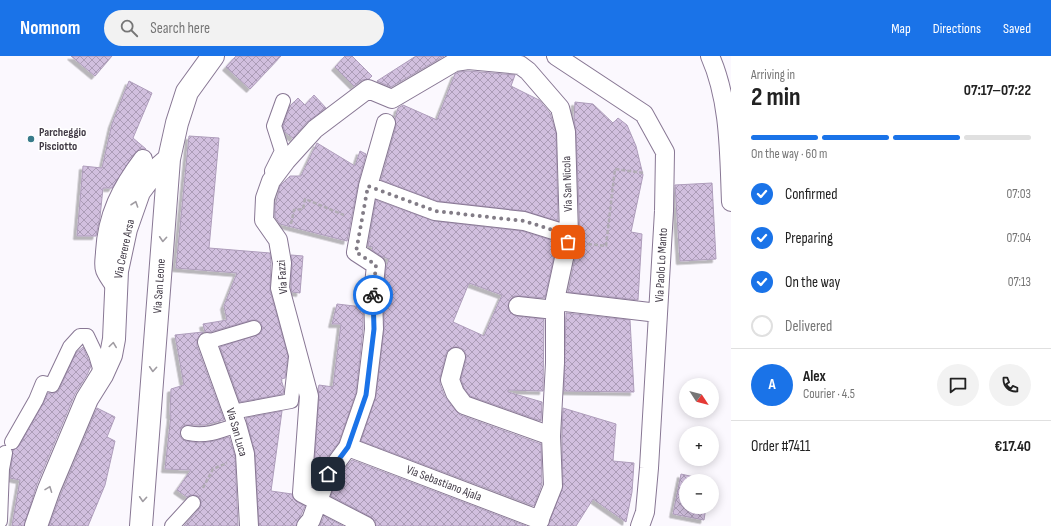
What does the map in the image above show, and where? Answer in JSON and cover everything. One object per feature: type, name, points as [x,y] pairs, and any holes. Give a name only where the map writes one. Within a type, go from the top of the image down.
[{"type":"street","name":"Via San Leone","points":[[141,526],[169,159],[177,123],[187,92],[213,56]]},
{"type":"street","name":"Via Paolo Lo Manto","points":[[556,56],[644,114],[665,152],[665,176],[649,468],[645,512],[640,526]]},
{"type":"street","points":[[710,56],[717,72],[726,116],[731,202]]},
{"type":"street","name":"Via San Nicola","points":[[392,99],[455,62],[468,60],[520,65],[560,108],[566,132],[568,238],[555,300],[560,306],[551,436],[552,486],[538,523]]},
{"type":"street","name":"Via Fazzi","points":[[318,502],[302,493],[309,396],[280,288],[282,263],[278,240],[264,220],[265,198],[271,181],[286,161],[315,129],[368,89],[392,99]]},
{"type":"street","points":[[271,181],[272,170],[282,151],[274,126],[283,101]]},
{"type":"street","points":[[306,526],[318,502],[328,474],[348,447],[366,395],[374,329],[373,295],[376,265],[356,252],[368,186],[386,123]]},
{"type":"street","points":[[117,289],[105,269],[106,246],[110,221],[118,196],[143,159]]},
{"type":"street","name":"Via Cerere Arsa","points":[[36,526],[88,398],[102,375],[111,355],[117,289],[117,271],[126,228],[139,192],[153,173],[169,159]]},
{"type":"street","points":[[368,186],[435,211],[524,221],[568,238]]},
{"type":"street","points":[[518,306],[560,306],[658,314]]},
{"type":"street","points":[[207,342],[254,328]]},
{"type":"street","points":[[0,521],[2,469],[9,448],[36,400],[43,383],[52,385],[70,347],[80,336],[87,336],[96,355],[102,375]]},
{"type":"street","name":"Via San Luca","points":[[207,342],[235,418],[245,454],[249,526]]},
{"type":"street","points":[[188,433],[198,435],[218,432],[235,418],[291,401],[297,350]]},
{"type":"street","points":[[456,357],[450,380],[455,393],[464,405],[551,436]]},
{"type":"street","name":"Via Sebastiano Ajala","points":[[348,447],[538,523]]},
{"type":"street","points":[[318,502],[366,526]]},
{"type":"street","points":[[172,526],[193,503]]},
{"type":"path","points":[[568,238],[606,246],[615,169],[665,176]]},
{"type":"path","points":[[291,225],[294,210],[303,209],[305,199],[362,222]]},
{"type":"path","points":[[193,503],[213,469],[245,454]]},
{"type":"building","points":[[71,56],[112,56],[95,76]]},
{"type":"building","points":[[236,56],[281,56],[250,89],[226,67]]},
{"type":"building","points":[[345,56],[352,56],[372,76],[369,79],[362,80],[354,86],[335,67]]},
{"type":"building","points":[[416,56],[444,56],[391,87],[377,81]]},
{"type":"building","points":[[468,71],[515,75],[511,86],[539,100],[550,113],[556,133],[558,221],[525,211],[437,201],[381,180],[396,126],[395,119],[398,108],[403,105],[437,120],[455,74]]},
{"type":"building","points":[[129,81],[152,93],[133,138],[146,149],[139,149],[135,153],[112,188],[103,188],[100,217],[96,236],[77,236],[83,166],[102,168],[112,124]]},
{"type":"building","points":[[314,95],[326,108],[307,122],[293,138],[285,132],[283,126],[290,106],[298,98],[305,105]]},
{"type":"building","points":[[575,102],[593,104],[613,123],[618,118],[627,125],[636,146],[643,175],[631,232],[642,234],[638,300],[568,292],[580,235],[576,132],[574,119]]},
{"type":"building","points":[[189,136],[219,138],[209,248],[270,253],[270,290],[288,356],[285,378],[281,379],[284,389],[283,394],[240,402],[220,347],[260,334],[262,326],[260,322],[252,320],[210,332],[205,332],[203,324],[227,320],[224,306],[237,273],[176,268]]},
{"type":"building","points":[[317,143],[355,166],[360,151],[366,154],[358,184],[347,241],[280,224],[275,217],[275,206],[280,186],[290,176],[301,176]]},
{"type":"building","points":[[712,183],[716,259],[680,261],[675,185]]},
{"type":"building","points":[[376,200],[434,221],[522,231],[557,242],[545,298],[514,296],[508,305],[509,311],[516,316],[544,319],[543,391],[508,390],[508,392],[542,402],[541,421],[470,396],[464,388],[461,379],[466,355],[464,350],[459,347],[454,347],[448,350],[440,378],[440,384],[445,397],[460,415],[541,444],[542,484],[534,506],[361,441],[376,396],[384,330],[386,268],[389,259],[372,250],[373,247],[368,246]],"holes":[[[469,283],[502,295],[484,336],[453,322]]]},
{"type":"building","points":[[291,255],[303,256],[300,293],[292,292]]},
{"type":"building","points":[[337,304],[363,307],[363,329],[356,393],[339,442],[319,468],[313,484],[319,397],[318,389],[319,385],[333,387],[341,324],[332,324]]},
{"type":"building","points":[[566,313],[630,320],[634,392],[564,391]]},
{"type":"building","points":[[203,332],[197,340],[197,346],[224,420],[205,425],[185,425],[181,428],[180,436],[186,441],[200,443],[229,437],[235,456],[238,526],[184,526],[200,508],[201,504],[201,500],[198,496],[190,495],[187,497],[177,490],[191,470],[165,469],[171,415],[171,389],[184,385],[175,335]]},
{"type":"building","points":[[83,347],[91,366],[75,394],[37,484],[24,526],[12,526],[20,480],[10,478],[13,450],[19,446],[48,393],[58,392],[76,353]]},
{"type":"building","points":[[97,408],[115,417],[107,437],[115,441],[105,485],[88,526],[49,526],[61,494]]},
{"type":"building","points":[[563,408],[616,424],[613,461],[634,463],[632,492],[626,522],[593,499],[576,526],[548,526],[563,486]]},
{"type":"building","points":[[282,411],[271,491],[292,494],[293,498],[297,502],[305,506],[296,526],[259,526],[255,453],[246,418]]},
{"type":"building","points":[[352,460],[526,526],[376,526],[375,521],[371,517],[331,496],[337,479]]},
{"type":"building","points":[[679,484],[679,514],[705,514],[704,520],[673,514]]},
{"type":"building","points":[[324,516],[343,526],[320,526]]},
{"type":"way so far","points":[[373,295],[376,265],[356,252],[368,186],[435,211],[524,221],[569,235],[568,242]]},
{"type":"place","name":"Parcheggio Pisciotto","points":[[31,139]]},
{"type":"route","points":[[328,474],[348,447],[366,395],[374,329],[373,295]]}]
